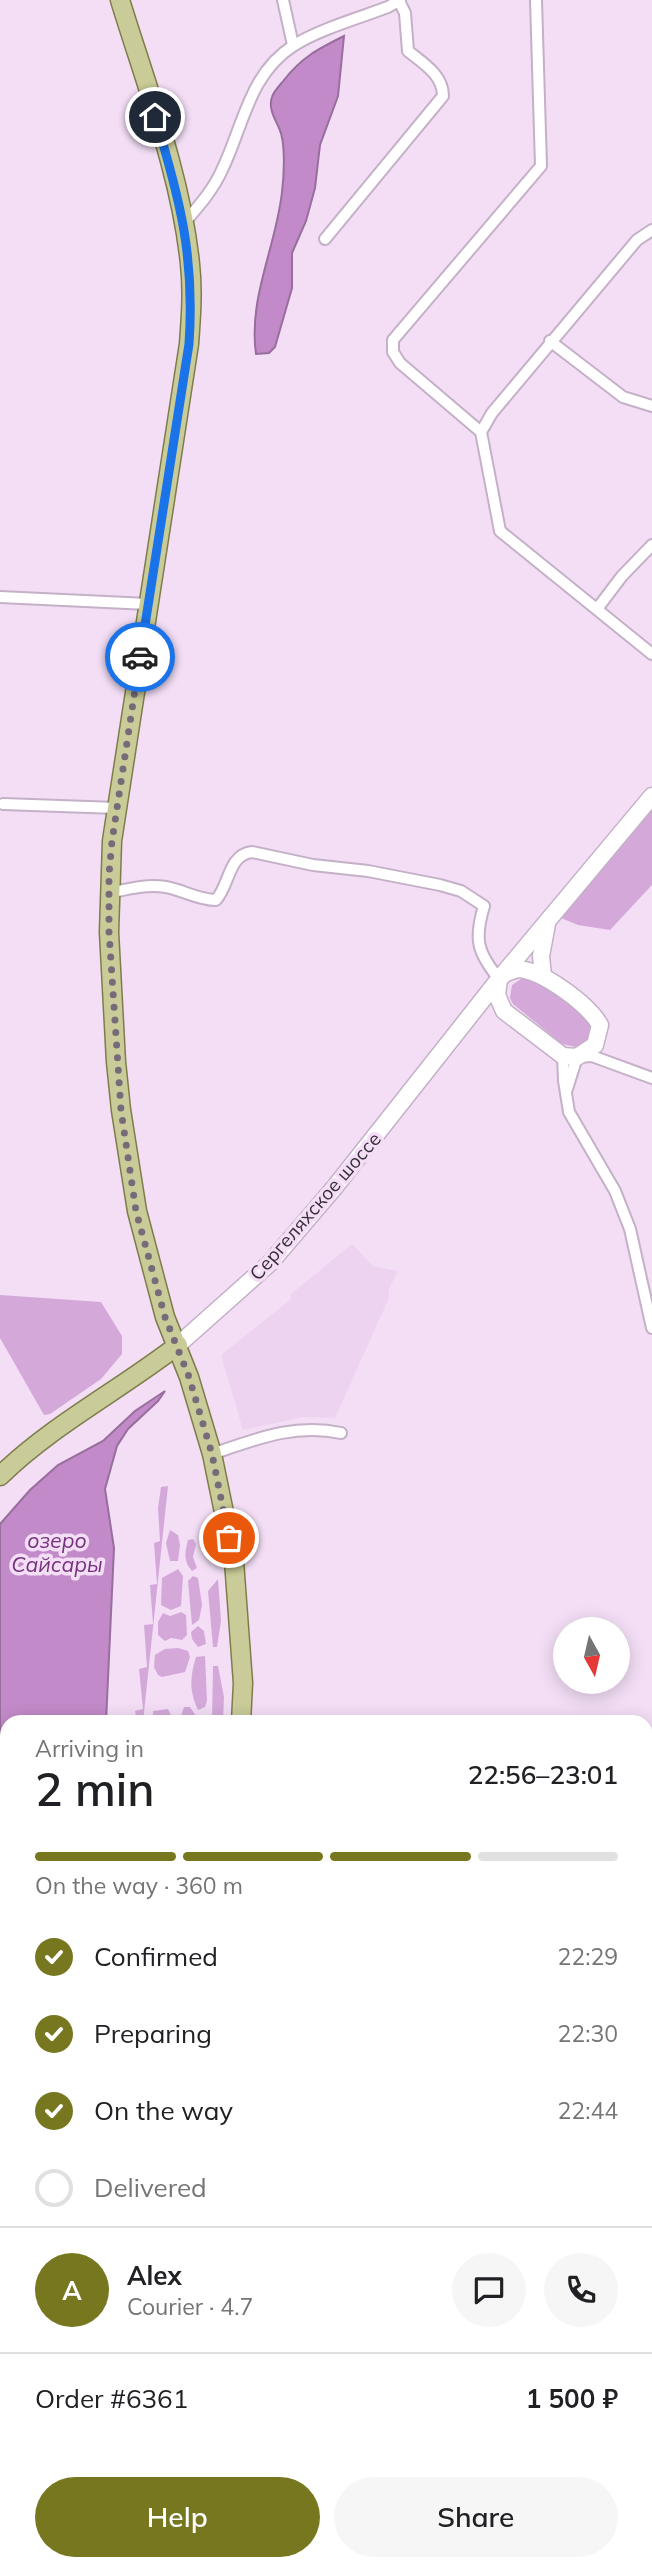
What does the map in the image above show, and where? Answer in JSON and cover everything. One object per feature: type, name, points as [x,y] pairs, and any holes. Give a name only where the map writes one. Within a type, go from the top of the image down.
[{"type":"main road","points":[[120,0],[169,161],[184,223],[192,301],[189,344],[112,841],[109,893],[116,1062],[136,1211],[165,1317],[178,1345],[221,1490],[235,1574],[243,1683],[241,1715]]},
{"type":"main road","name":"Сергеляхское шоссе","points":[[0,1476],[45,1438],[178,1345],[270,1262],[354,1163],[499,979],[652,796]]},
{"type":"main road","points":[[543,976],[541,956],[547,922]]},
{"type":"main road","points":[[518,969],[531,970],[543,976],[593,1013],[600,1025],[595,1045],[570,1057],[504,1011],[498,995],[499,979],[518,969]]},
{"type":"main road","points":[[464,1025],[482,1016],[504,1011]]},
{"type":"street","points":[[283,0],[293,46]]},
{"type":"street","points":[[184,223],[203,202],[218,179],[245,109],[260,80],[279,57],[293,46],[399,0],[405,13],[408,51],[436,76],[443,85],[443,96],[325,239]]},
{"type":"street","points":[[536,0],[541,166],[393,340],[393,352],[400,363],[481,432],[500,531],[652,654]]},
{"type":"street","points":[[481,432],[492,413],[550,341],[637,240],[652,230]]},
{"type":"street","points":[[550,341],[624,397],[652,406]]},
{"type":"street","points":[[597,610],[622,576],[652,545]]},
{"type":"street","points":[[0,597],[148,604]]},
{"type":"street","points":[[3,804],[117,808]]},
{"type":"street","points":[[109,893],[141,886],[168,887],[204,900],[216,900],[223,892],[235,859],[242,853],[252,852],[313,865],[440,885],[461,891],[484,906],[477,938],[488,966],[499,979]]},
{"type":"street","points":[[595,1045],[614,1063]]},
{"type":"street","points":[[652,1077],[637,1074],[592,1056],[570,1057],[566,1092],[569,1112],[615,1191],[630,1230],[652,1328]]},
{"type":"street","points":[[212,1454],[287,1430],[322,1429],[341,1433]]},
{"type":"shaded area","points":[[652,807],[652,885],[610,930],[578,925],[561,918]]},
{"type":"shaded area","points":[[524,977],[537,978],[587,1019],[591,1029],[587,1041],[576,1047],[562,1044],[513,1004],[510,998],[512,985]]},
{"type":"shaded area","points":[[352,1244],[373,1266],[398,1271],[389,1289],[389,1298],[335,1418],[303,1417],[243,1430],[221,1355],[290,1300],[291,1294]]},
{"type":"shaded area","points":[[0,1295],[101,1302],[122,1336],[122,1354],[101,1379],[50,1414],[44,1415],[0,1338]]},
{"type":"shaded area","points":[[168,1486],[144,1715],[136,1715],[135,1711],[143,1709],[139,1669],[147,1667],[144,1625],[153,1624],[150,1585],[157,1584],[154,1543],[160,1541],[158,1508],[161,1487]]},
{"type":"shaded area","points":[[170,1530],[178,1535],[178,1561],[170,1561],[166,1543]]},
{"type":"shaded area","points":[[193,1539],[196,1544],[193,1557],[197,1568],[192,1571],[187,1564],[186,1552],[188,1540]]},
{"type":"shaded area","points":[[178,1569],[183,1576],[181,1606],[171,1610],[161,1605],[162,1578]]},
{"type":"shaded area","points":[[193,1576],[198,1578],[202,1605],[199,1620],[192,1625],[188,1581]]},
{"type":"shaded area","points":[[218,1579],[221,1621],[217,1647],[213,1647],[208,1591]]},
{"type":"shaded area","points":[[181,1612],[186,1615],[187,1635],[182,1640],[171,1638],[165,1641],[158,1635],[158,1622],[163,1613],[170,1616]]},
{"type":"shaded area","points":[[198,1626],[204,1631],[206,1644],[198,1647],[191,1632]]},
{"type":"shaded area","points":[[178,1648],[188,1651],[190,1657],[185,1672],[162,1677],[158,1675],[154,1667],[155,1655],[165,1649]]},
{"type":"shaded area","points":[[205,1656],[207,1701],[205,1707],[198,1710],[193,1697],[192,1678],[196,1657]]},
{"type":"shaded area","points":[[213,1666],[218,1666],[224,1697],[223,1715],[212,1715]]},
{"type":"shaded area","points":[[184,1707],[190,1707],[195,1715],[181,1715]]},
{"type":"shaded area","points":[[168,1709],[171,1715],[153,1715],[153,1711]]},
{"type":"water","points":[[344,36],[338,96],[320,145],[315,188],[306,221],[292,253],[292,288],[275,347],[269,353],[256,354],[259,293],[279,212],[283,177],[283,142],[271,109],[272,97],[304,59]]},
{"type":"water","name":"озеро Сайсары","points":[[165,1391],[128,1429],[117,1446],[105,1489],[114,1548],[106,1715],[0,1715],[0,1524],[30,1490],[58,1465],[103,1441],[135,1411]]},
{"type":"way so far","points":[[140,657],[109,874],[109,932],[116,1062],[136,1211],[165,1317],[189,1377],[212,1454],[229,1538]]},
{"type":"route","points":[[140,657],[189,344],[192,301],[184,223],[155,117]]}]
